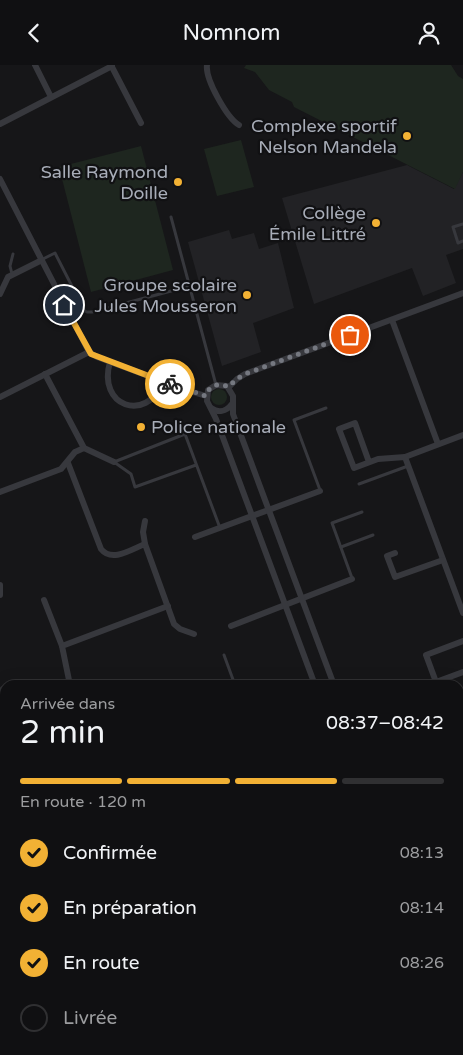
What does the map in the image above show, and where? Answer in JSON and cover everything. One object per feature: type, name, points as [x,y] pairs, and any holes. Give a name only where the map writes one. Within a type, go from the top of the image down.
[{"type":"street","points":[[35,65],[51,97]]},
{"type":"street","points":[[207,65],[208,77],[231,119],[239,125]]},
{"type":"street","points":[[0,124],[111,66],[141,123]]},
{"type":"street","points":[[0,179],[89,352],[94,356],[163,382],[206,396]]},
{"type":"street","points":[[0,294],[1,286],[12,274],[42,259]]},
{"type":"street","points":[[228,387],[245,374],[463,293]]},
{"type":"street","points":[[392,320],[438,444]]},
{"type":"street","points":[[0,397],[89,352]]},
{"type":"street","points":[[110,362],[107,375],[108,387],[115,397],[125,404],[138,405],[149,401],[158,393],[163,382]]},
{"type":"street","points":[[45,374],[84,448],[114,462]]},
{"type":"street","points":[[313,680],[218,424],[207,401],[206,396],[210,389],[216,385],[222,384],[228,387],[233,396],[233,414],[332,680]]},
{"type":"street","points":[[211,408],[216,411],[224,411],[232,403]]},
{"type":"street","points":[[369,461],[355,423],[339,429],[354,467],[383,458],[405,457],[463,435]]},
{"type":"street","points":[[0,492],[61,469],[68,463],[75,452],[84,448]]},
{"type":"street","points":[[405,457],[463,613]]},
{"type":"street","points":[[68,463],[104,553],[110,556],[116,555],[145,544]]},
{"type":"street","points":[[195,537],[320,491]]},
{"type":"street","points":[[145,521],[143,532],[145,544],[176,626],[194,634]]},
{"type":"street","points":[[395,553],[387,556],[395,577],[443,560]]},
{"type":"street","points":[[231,625],[352,579]]},
{"type":"street","points":[[0,585],[0,595]]},
{"type":"street","points":[[455,591],[463,588]]},
{"type":"street","points":[[44,599],[62,646],[69,680]]},
{"type":"street","points":[[62,646],[168,606]]},
{"type":"street","points":[[435,680],[426,655],[463,641]]},
{"type":"street","points":[[441,680],[463,672]]},
{"type":"lane","points":[[171,217],[216,385]]},
{"type":"lane","points":[[463,224],[453,227],[458,243],[463,241]]},
{"type":"lane","points":[[42,259],[55,253],[79,300],[79,307],[70,317]]},
{"type":"lane","points":[[12,274],[10,266],[13,254]]},
{"type":"lane","points":[[79,307],[87,312],[92,312],[190,286]]},
{"type":"lane","points":[[320,491],[294,420],[326,408]]},
{"type":"lane","points":[[114,462],[185,434],[220,528]]},
{"type":"lane","points":[[114,462],[131,474],[135,487],[196,465]]},
{"type":"lane","points":[[360,484],[408,466]]},
{"type":"lane","points":[[352,579],[332,523],[362,511]]},
{"type":"lane","points":[[341,547],[373,535]]},
{"type":"lane","points":[[224,655],[233,680]]},
{"type":"shaded area","name":"Complexe sportif Nelson Mandela","points":[[246,65],[451,65],[458,76],[463,79],[463,172],[455,189],[294,107],[292,102],[269,90],[255,72],[244,68]]},
{"type":"shaded area","points":[[241,140],[254,187],[217,196],[204,149]]},
{"type":"shaded area","points":[[141,146],[173,270],[91,292],[59,167]]},
{"type":"shaded area","name":"Collège Émile Littré","points":[[407,165],[454,189],[463,172],[463,249],[446,255],[456,283],[423,296],[412,268],[314,304],[282,198]]},
{"type":"shaded area","name":"Groupe scolaire Jules Mousseron","points":[[229,230],[232,239],[254,233],[259,249],[278,243],[294,308],[253,323],[261,352],[222,366],[188,242]]},
{"type":"shaded area","points":[[219,389],[225,391],[227,397],[225,403],[219,405],[213,403],[211,397],[213,391]]},
{"type":"way so far","points":[[170,384],[206,396],[213,386],[222,384],[228,387],[245,374],[350,335]]},
{"type":"place","name":"Complexe sportif Nelson Mandela","points":[[407,136]]},
{"type":"place","name":"Salle Raymond Doille","points":[[178,182]]},
{"type":"place","name":"Collège Émile Littré","points":[[376,223]]},
{"type":"place","name":"Groupe scolaire Jules Mousseron","points":[[247,295]]},
{"type":"place","name":"Police nationale","points":[[141,427]]},
{"type":"route","points":[[64,305],[91,354],[170,384]]}]
